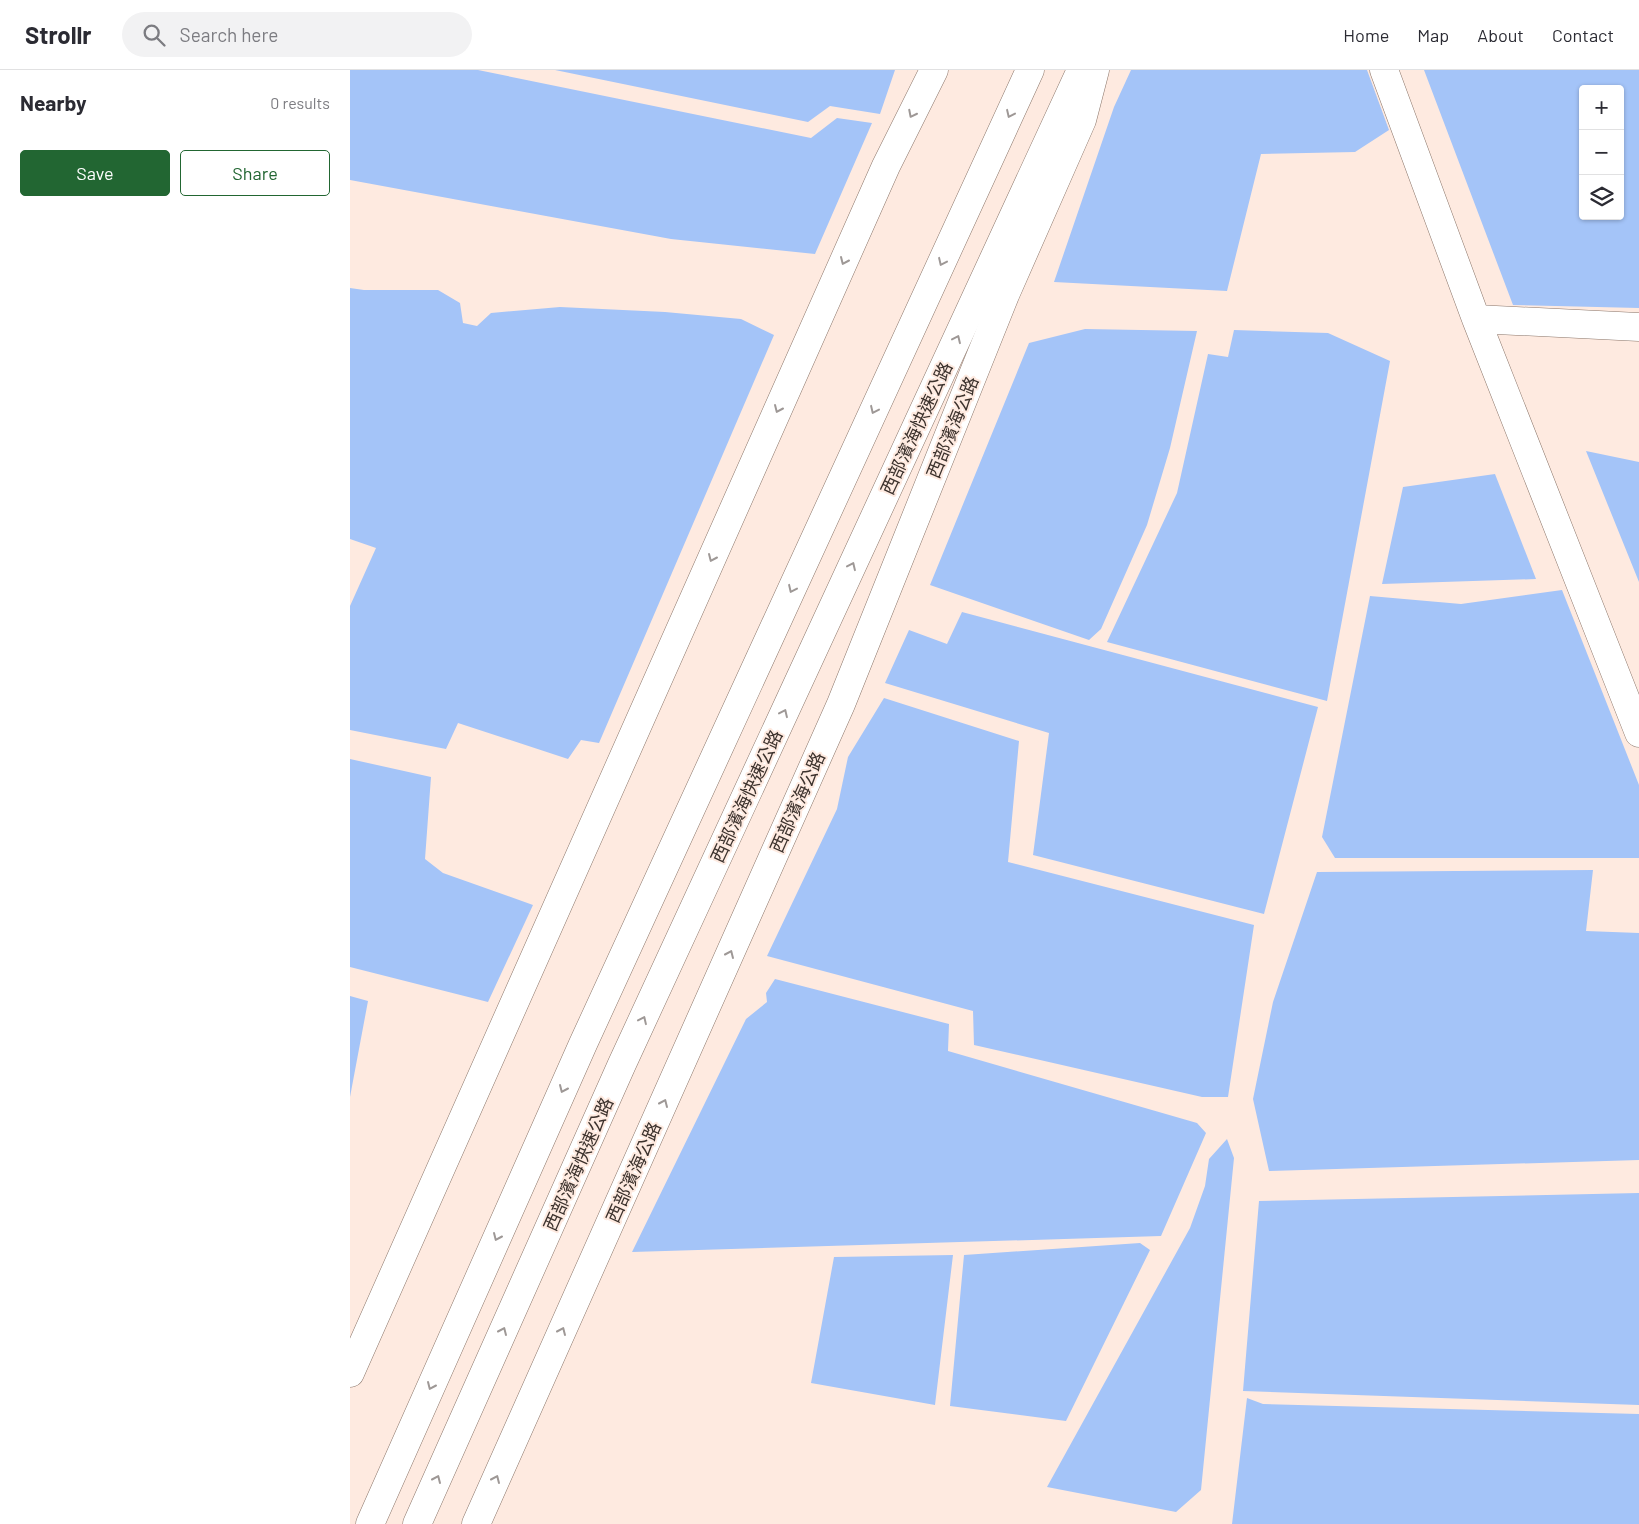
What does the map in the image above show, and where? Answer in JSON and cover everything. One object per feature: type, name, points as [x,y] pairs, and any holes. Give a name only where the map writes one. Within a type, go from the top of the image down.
[{"type":"main road","points":[[350,1373],[886,166],[934,70]]},
{"type":"main road","points":[[370,1524],[583,1044],[1030,70]]},
{"type":"main road","name":"西部濱海快速公路","points":[[417,1524],[622,1064],[1081,70]]},
{"type":"main road","name":"西部濱海公路","points":[[476,1524],[841,704],[1005,295],[1082,120],[1095,70]]},
{"type":"main road","points":[[1082,120],[1111,70]]},
{"type":"main road","points":[[1384,70],[1476,318],[1639,733]]},
{"type":"main road","points":[[1476,318],[1639,327]]},
{"type":"water","points":[[350,70],[478,70],[811,138],[837,118],[872,123],[815,254],[671,239],[350,180]]},
{"type":"water","points":[[555,70],[895,70],[880,114],[830,106],[808,122]]},
{"type":"water","points":[[1131,70],[1367,70],[1389,130],[1355,152],[1261,154],[1227,291],[1054,282],[1114,107]]},
{"type":"water","points":[[1424,70],[1639,70],[1639,308],[1513,305]]},
{"type":"water","points":[[350,288],[364,290],[438,290],[460,303],[463,323],[477,326],[491,313],[560,307],[665,312],[741,319],[774,335],[599,743],[581,740],[568,759],[458,723],[446,749],[350,730],[350,606],[376,548],[350,539]]},
{"type":"water","points":[[1085,329],[1197,331],[1170,448],[1147,525],[1101,629],[1089,640],[930,585],[1029,343]]},
{"type":"water","points":[[1234,330],[1328,333],[1390,361],[1327,701],[1107,642],[1177,493],[1208,354],[1228,357]]},
{"type":"water","points":[[1586,451],[1639,462],[1639,582]]},
{"type":"water","points":[[1495,474],[1536,579],[1382,584],[1403,487]]},
{"type":"water","points":[[1562,590],[1639,785],[1639,858],[1335,858],[1322,837],[1370,596],[1461,604]]},
{"type":"water","points":[[962,612],[1318,707],[1264,914],[1033,855],[1049,733],[885,683],[909,630],[947,644]]},
{"type":"water","points":[[884,698],[1019,741],[1008,862],[1254,925],[1228,1097],[1202,1097],[974,1045],[973,1011],[767,956],[837,809],[848,757]]},
{"type":"water","points":[[350,759],[431,777],[425,859],[443,873],[533,905],[488,1002],[350,967]]},
{"type":"water","points":[[1593,870],[1586,931],[1639,933],[1639,1160],[1269,1171],[1253,1099],[1273,1002],[1317,872]]},
{"type":"water","points":[[775,979],[949,1024],[948,1051],[1197,1123],[1206,1133],[1161,1236],[632,1252],[746,1019],[767,1002],[766,993]]},
{"type":"water","points":[[350,996],[368,1001],[350,1097]]},
{"type":"water","points":[[1227,1139],[1234,1158],[1201,1490],[1176,1512],[1047,1487],[1190,1228],[1205,1186],[1209,1159]]},
{"type":"water","points":[[1639,1193],[1639,1405],[1243,1391],[1259,1201]]},
{"type":"water","points":[[1140,1243],[1150,1250],[1066,1421],[950,1406],[964,1255]]},
{"type":"water","points":[[953,1255],[935,1405],[811,1383],[834,1257]]},
{"type":"water","points":[[1247,1398],[1263,1404],[1639,1414],[1639,1524],[1232,1524]]}]
